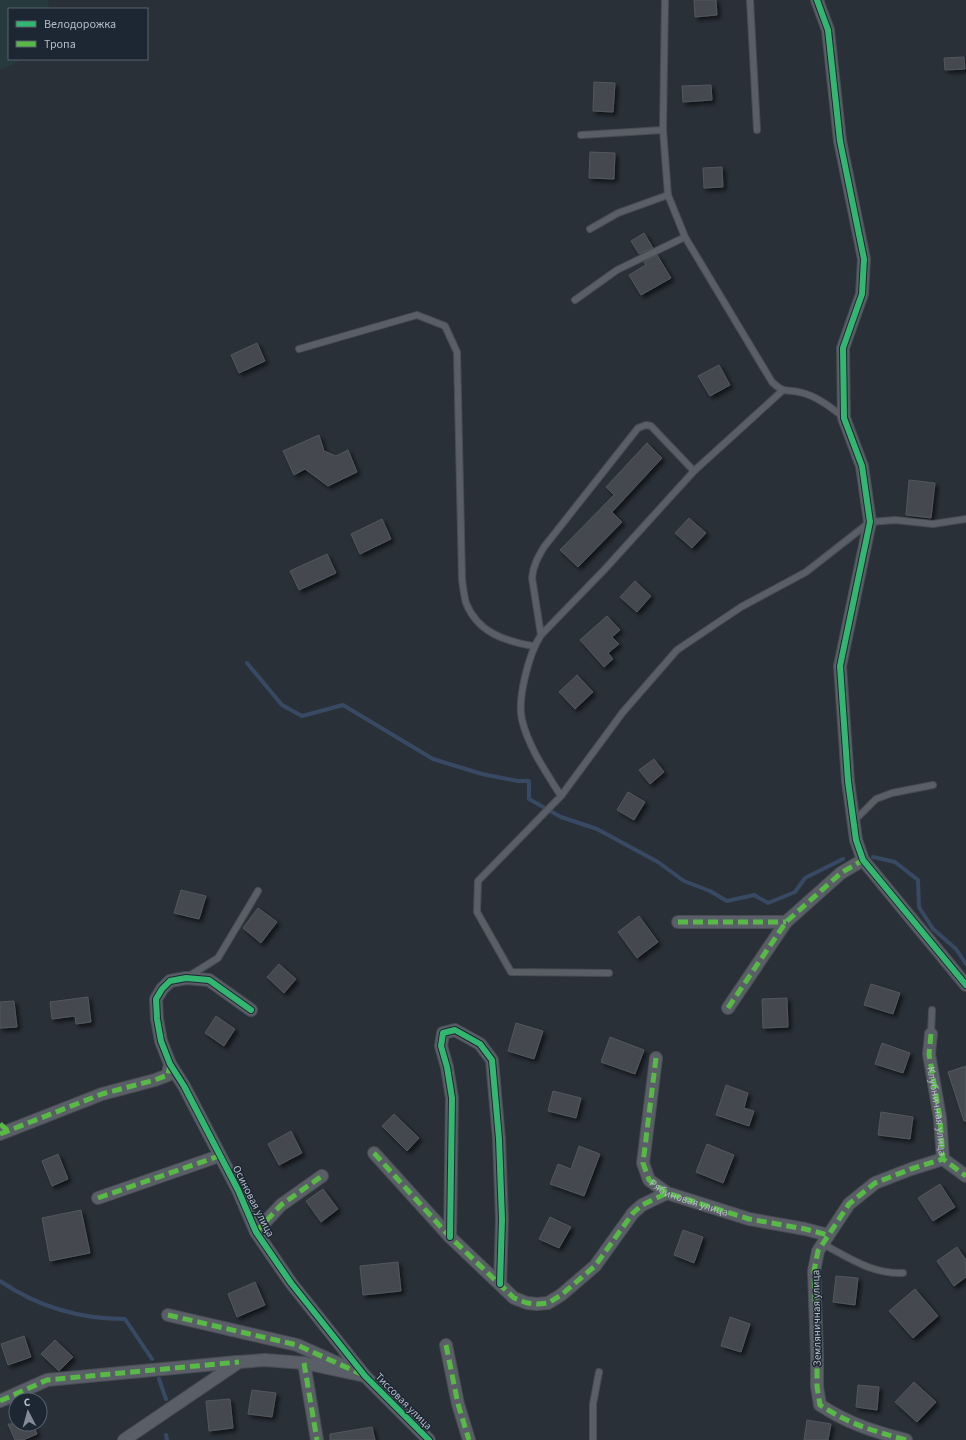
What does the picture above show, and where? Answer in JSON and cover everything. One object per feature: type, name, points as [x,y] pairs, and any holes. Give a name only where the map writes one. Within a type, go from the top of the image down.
[{"type":"street","points":[[817,0],[828,30],[840,141],[864,259],[862,294],[843,348],[844,418],[862,466],[870,522],[840,666],[848,781],[856,840],[863,860],[966,986]]},
{"type":"street","points":[[728,1008],[786,922],[841,873],[863,860]]},
{"type":"street","points":[[678,922],[786,922]]},
{"type":"street","points":[[186,978],[209,980],[251,1010]]},
{"type":"street","name":"Осиновая улица","points":[[186,978],[170,981],[162,989],[156,999],[157,1019],[161,1041],[170,1064],[184,1086],[238,1190],[256,1232],[291,1283],[365,1376]]},
{"type":"street","points":[[450,1237],[452,1098],[447,1067],[440,1046],[443,1033],[455,1030],[480,1044],[492,1060],[499,1139],[502,1219],[500,1284]]},
{"type":"street","name":"Клубничная улица","points":[[931,1034],[929,1054],[940,1118],[943,1159],[966,1176]]},
{"type":"street","name":"Рябиновая улица","points":[[656,1058],[643,1163],[648,1180],[667,1194],[749,1219],[805,1229],[825,1239]]},
{"type":"street","points":[[2,1129],[102,1094],[155,1080],[168,1075],[170,1064]]},
{"type":"street","points":[[374,1153],[450,1237],[514,1298],[527,1303],[548,1303],[561,1296],[595,1266],[633,1213],[642,1205],[667,1194]]},
{"type":"street","points":[[98,1198],[219,1156]]},
{"type":"street","name":"Земляничная улица","points":[[906,1440],[878,1433],[841,1419],[820,1405],[817,1387],[818,1356],[814,1271],[818,1251],[849,1204],[875,1184],[910,1169],[943,1159]]},
{"type":"street","points":[[256,1232],[281,1205],[322,1176]]},
{"type":"street","points":[[168,1315],[297,1345],[365,1376]]},
{"type":"street","points":[[446,1346],[458,1404],[469,1440]]},
{"type":"street","name":"Тиссовая улица","points":[[124,1440],[239,1362],[265,1360],[304,1363],[365,1376],[429,1440]]},
{"type":"street","points":[[0,1401],[47,1380],[239,1362]]},
{"type":"street","points":[[304,1363],[317,1440]]},
{"type":"lane","points":[[665,0],[663,130],[668,195],[685,236],[772,382],[782,391],[802,393],[823,402],[844,418]]},
{"type":"lane","points":[[750,0],[757,130]]},
{"type":"lane","points":[[582,135],[663,130]]},
{"type":"lane","points":[[590,229],[618,213],[668,195]]},
{"type":"lane","points":[[575,300],[617,270],[685,236]]},
{"type":"lane","points":[[299,349],[417,315],[445,326],[457,352],[462,579],[466,602],[472,614],[489,631],[510,642],[533,646]]},
{"type":"lane","points":[[561,796],[538,760],[522,719],[523,684],[533,646],[541,635],[605,569],[694,471],[782,391]]},
{"type":"lane","points":[[541,635],[532,578],[532,569],[544,547],[638,428],[646,425],[651,426],[694,471]]},
{"type":"lane","points":[[609,973],[511,972],[477,912],[478,880],[561,796],[623,712],[677,650],[741,606],[806,572],[870,522],[895,520],[933,524],[966,519]]},
{"type":"lane","points":[[854,821],[876,799],[892,793],[933,785]]},
{"type":"lane","points":[[186,978],[218,958],[258,891]]},
{"type":"lane","points":[[931,1034],[932,1010]]},
{"type":"lane","points":[[825,1239],[866,1267],[888,1273],[902,1272]]},
{"type":"lane","points":[[593,1440],[593,1404],[599,1372]]},
{"type":"green space","points":[[0,0],[48,0],[49,8],[8,8],[8,60],[22,60],[0,70]]},
{"type":"building","points":[[694,0],[716,0],[717,15],[695,17]]},
{"type":"building","points":[[964,57],[965,69],[945,70],[944,58]]},
{"type":"building","points":[[594,82],[615,83],[613,112],[593,111]]},
{"type":"building","points":[[711,85],[712,100],[683,102],[682,86]]},
{"type":"building","points":[[590,152],[615,153],[614,179],[589,178]]},
{"type":"building","points":[[722,167],[723,187],[704,188],[703,168]]},
{"type":"building","points":[[644,233],[653,248],[639,254],[631,241]]},
{"type":"building","points":[[657,255],[671,278],[641,295],[629,275],[646,265],[644,262]]},
{"type":"building","points":[[257,343],[265,361],[239,373],[231,355]]},
{"type":"building","points":[[719,365],[730,385],[710,396],[698,376]]},
{"type":"building","points":[[319,435],[324,451],[336,456],[348,450],[357,472],[328,486],[305,469],[294,475],[283,451]]},
{"type":"building","points":[[647,443],[662,458],[612,512],[622,522],[578,567],[560,550],[614,495],[606,487]]},
{"type":"building","points":[[909,480],[935,483],[931,518],[906,515]]},
{"type":"building","points":[[689,518],[706,533],[692,548],[675,533]]},
{"type":"building","points":[[382,519],[391,539],[360,554],[351,534]]},
{"type":"building","points":[[327,554],[336,573],[299,590],[290,571]]},
{"type":"building","points":[[635,581],[651,596],[637,612],[620,597]]},
{"type":"building","points":[[607,616],[620,630],[612,637],[619,644],[608,653],[613,659],[604,667],[580,640]]},
{"type":"building","points":[[577,675],[593,692],[575,709],[559,692]]},
{"type":"building","points":[[654,759],[664,772],[650,784],[639,770]]},
{"type":"building","points":[[628,792],[645,802],[634,820],[617,810]]},
{"type":"building","points":[[181,890],[206,896],[199,919],[174,913]]},
{"type":"building","points":[[258,908],[277,922],[261,943],[243,928]]},
{"type":"building","points":[[639,916],[658,942],[637,958],[618,932]]},
{"type":"building","points":[[279,964],[296,979],[284,993],[267,977]]},
{"type":"building","points":[[871,984],[900,993],[893,1014],[864,1005]]},
{"type":"building","points":[[88,997],[91,1022],[76,1024],[75,1016],[52,1019],[50,1002]]},
{"type":"building","points":[[787,998],[788,1027],[763,1028],[762,999]]},
{"type":"building","points":[[14,1001],[17,1027],[0,1028],[0,1002]]},
{"type":"building","points":[[216,1016],[235,1029],[224,1046],[205,1033]]},
{"type":"building","points":[[516,1023],[543,1031],[534,1059],[508,1051]]},
{"type":"building","points":[[610,1037],[644,1050],[635,1074],[601,1062]]},
{"type":"building","points":[[882,1043],[910,1053],[903,1073],[875,1064]]},
{"type":"building","points":[[966,1066],[966,1121],[964,1121],[948,1072]]},
{"type":"building","points":[[726,1085],[748,1093],[744,1108],[754,1111],[749,1126],[716,1115]]},
{"type":"building","points":[[553,1091],[581,1098],[576,1118],[548,1111]]},
{"type":"building","points":[[881,1112],[913,1117],[910,1139],[878,1135]]},
{"type":"building","points":[[394,1114],[419,1138],[407,1151],[382,1126]]},
{"type":"building","points":[[291,1131],[302,1153],[279,1165],[268,1144]]},
{"type":"building","points":[[707,1144],[734,1155],[723,1183],[696,1172]]},
{"type":"building","points":[[579,1146],[600,1154],[584,1196],[550,1184],[558,1164],[571,1169]]},
{"type":"building","points":[[58,1154],[68,1179],[52,1186],[42,1161]]},
{"type":"building","points":[[940,1184],[955,1207],[933,1221],[918,1198]]},
{"type":"building","points":[[323,1189],[338,1209],[321,1222],[306,1201]]},
{"type":"building","points":[[81,1210],[90,1253],[50,1261],[42,1218]]},
{"type":"building","points":[[550,1217],[571,1227],[559,1248],[539,1239]]},
{"type":"building","points":[[683,1230],[703,1237],[694,1263],[674,1255]]},
{"type":"building","points":[[957,1247],[966,1260],[966,1277],[954,1286],[937,1261]]},
{"type":"building","points":[[398,1262],[401,1291],[363,1295],[360,1266]]},
{"type":"building","points":[[836,1276],[858,1278],[855,1305],[833,1302]]},
{"type":"building","points":[[255,1282],[265,1305],[237,1317],[228,1294]]},
{"type":"building","points":[[915,1289],[938,1316],[913,1338],[889,1311]]},
{"type":"building","points":[[730,1317],[750,1324],[741,1352],[721,1346]]},
{"type":"building","points":[[24,1336],[31,1357],[8,1365],[1,1344]]},
{"type":"building","points":[[55,1340],[73,1357],[59,1371],[41,1354]]},
{"type":"building","points":[[914,1382],[936,1402],[917,1422],[895,1402]]},
{"type":"building","points":[[858,1385],[879,1387],[877,1410],[856,1407]]},
{"type":"building","points":[[252,1390],[276,1393],[272,1417],[248,1414]]},
{"type":"building","points":[[230,1399],[233,1428],[209,1431],[206,1401]]},
{"type":"building","points":[[807,1420],[831,1424],[828,1440],[804,1440]]},
{"type":"building","points":[[372,1427],[375,1440],[330,1440],[330,1434]]},
{"type":"building","points":[[12,1432],[36,1432],[37,1434],[23,1440],[15,1440]]},
{"type":"waterway","points":[[247,663],[282,705],[302,716],[343,705],[433,759],[482,774],[518,781],[529,781],[529,799],[561,817],[597,829],[658,862],[684,881],[710,891],[727,901],[754,895],[768,903],[795,892],[805,878],[843,859]]},
{"type":"waterway","points":[[873,857],[895,862],[918,880],[919,907],[933,929],[956,949],[966,964]]},
{"type":"waterway","points":[[0,1281],[29,1298],[60,1310],[91,1317],[125,1319],[152,1359]]},
{"type":"waterway","points":[[159,1379],[166,1399]]},
{"type":"waterway","points":[[166,1435],[167,1440]]},
{"type":"marked path","points":[[728,1008],[786,922],[841,873],[863,860]]},
{"type":"marked path","points":[[678,922],[786,922]]},
{"type":"marked path","points":[[931,1034],[929,1054],[940,1118],[943,1159],[966,1176]]},
{"type":"marked path","points":[[656,1058],[643,1163],[649,1180],[667,1193],[749,1219],[805,1229],[828,1235]]},
{"type":"marked path","points":[[0,1134],[102,1094],[155,1080],[168,1075],[170,1064]]},
{"type":"marked path","points":[[0,1124],[7,1130]]},
{"type":"marked path","points":[[374,1153],[450,1237],[514,1298],[527,1303],[548,1303],[561,1295],[595,1266],[633,1213],[642,1205],[667,1193]]},
{"type":"marked path","points":[[98,1198],[219,1156]]},
{"type":"marked path","points":[[906,1440],[862,1426],[841,1417],[820,1405],[817,1387],[814,1271],[818,1251],[849,1204],[875,1183],[911,1169],[943,1159]]},
{"type":"marked path","points":[[256,1232],[281,1205],[322,1176]]},
{"type":"marked path","points":[[168,1315],[297,1345],[361,1374]]},
{"type":"marked path","points":[[446,1345],[458,1404],[469,1440]]},
{"type":"marked path","points":[[0,1401],[47,1380],[239,1362]]},
{"type":"marked path","points":[[304,1363],[317,1440]]},
{"type":"cycle path","points":[[817,0],[828,30],[840,141],[864,259],[862,294],[843,348],[844,418],[862,466],[870,522],[840,666],[848,781],[856,840],[863,860],[966,985]]},
{"type":"cycle path","points":[[251,1010],[209,980],[186,978],[170,981],[162,989],[156,999],[157,1019],[161,1041],[170,1064],[184,1086],[238,1190],[256,1232],[291,1283],[365,1376],[429,1440]]},
{"type":"cycle path","points":[[450,1237],[452,1098],[447,1067],[441,1046],[443,1033],[455,1030],[480,1044],[492,1060],[499,1139],[502,1219],[500,1284]]}]
